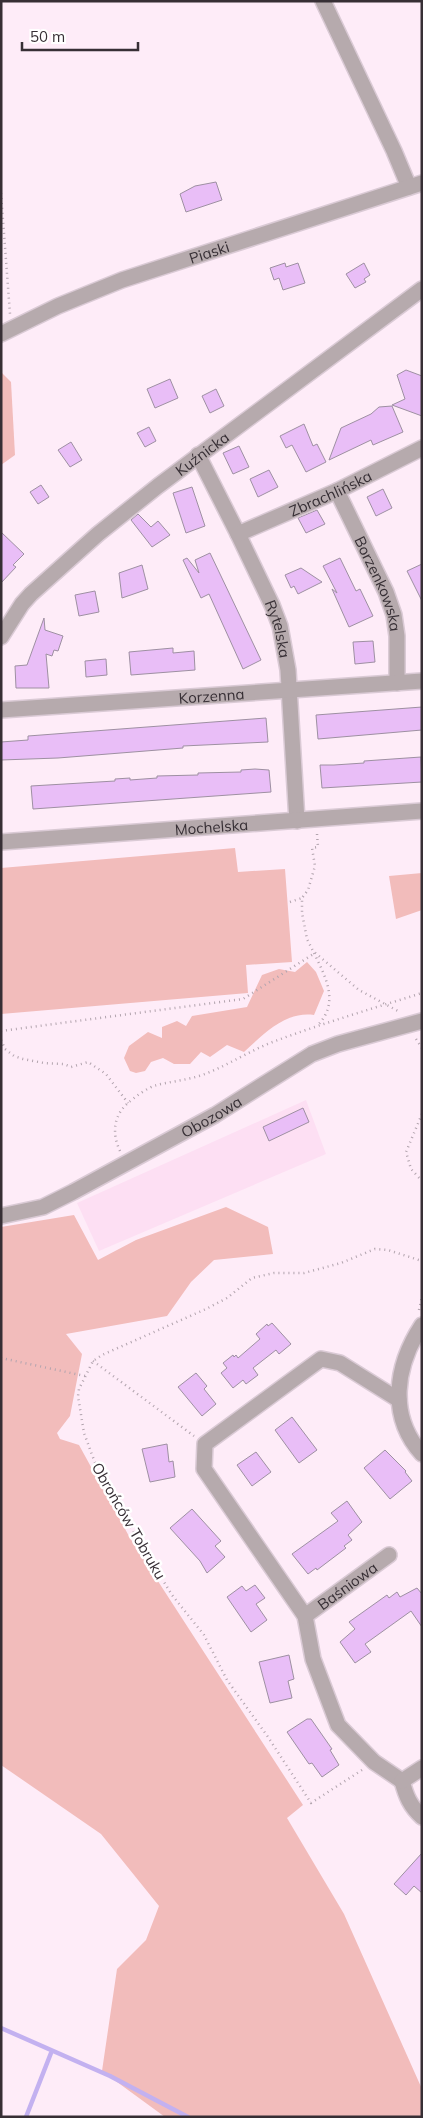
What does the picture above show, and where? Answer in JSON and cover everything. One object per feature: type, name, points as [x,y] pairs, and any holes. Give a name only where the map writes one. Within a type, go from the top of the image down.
[{"type":"street","points":[[323,1],[394,151],[415,185]]},
{"type":"street","name":"Piaski","points":[[6,331],[58,306],[122,280],[415,185]]},
{"type":"street","name":"Kuźnicka","points":[[1,637],[22,604],[42,583],[98,534],[198,455],[422,289]]},
{"type":"street","name":"Zbrachlińska","points":[[238,534],[337,491],[422,448]]},
{"type":"street","name":"Rytelska","points":[[198,455],[238,534],[280,626],[285,645],[297,820]]},
{"type":"street","name":"Borzenkowska","points":[[337,491],[386,592],[394,615],[397,636],[397,683]]},
{"type":"street","name":"Korzenna","points":[[1,710],[422,681]]},
{"type":"street","name":"Mochelska","points":[[1,842],[422,811]]},
{"type":"street","name":"Obozowa","points":[[1,1216],[43,1207],[216,1115],[312,1054],[338,1044],[422,1021]]},
{"type":"street","points":[[422,1325],[404,1359],[399,1400],[406,1434],[422,1454]]},
{"type":"street","points":[[399,1400],[340,1363],[322,1359],[205,1444],[204,1468],[306,1616],[313,1659],[338,1725],[374,1762],[402,1781],[407,1799],[412,1808],[422,1816]]},
{"type":"street","name":"Baśniowa","points":[[306,1616],[389,1555]]},
{"type":"street","points":[[402,1781],[422,1768]]},
{"type":"path","points":[[1,193],[6,331]]},
{"type":"path","points":[[290,902],[302,898],[308,890],[315,866],[312,848],[318,847],[315,819]]},
{"type":"path","points":[[302,898],[302,913],[307,939],[322,969],[331,995],[325,1014],[316,1027]]},
{"type":"path","points":[[314,952],[359,990],[398,1011],[403,1017],[402,1026],[416,1038],[422,1048]]},
{"type":"path","points":[[1,1030],[243,999],[314,952]]},
{"type":"path","points":[[126,1162],[116,1142],[114,1125],[121,1111],[128,1103],[155,1085],[193,1078],[224,1066],[269,1044],[422,993]]},
{"type":"path","points":[[1,1040],[5,1049],[14,1056],[72,1067],[88,1062],[106,1074],[128,1103]]},
{"type":"path","points":[[422,1114],[406,1152],[411,1168],[422,1181]]},
{"type":"path","points":[[205,1444],[93,1361],[139,1338],[206,1309],[227,1298],[252,1278],[274,1273],[304,1273],[341,1263],[375,1249],[388,1250],[422,1262]]},
{"type":"path","points":[[1,1358],[85,1376]]},
{"type":"path","name":"Obrońców Tobruku","points":[[93,1361],[79,1389],[78,1396],[84,1433],[98,1471],[122,1504],[134,1533],[172,1595],[204,1636],[227,1680],[268,1737],[311,1803],[374,1762]]},
{"type":"shaded area","points":[[1,372],[11,382],[15,455],[1,465]]},
{"type":"shaded area","points":[[235,848],[238,872],[285,869],[292,962],[246,965],[248,993],[1,1014],[1,868]]},
{"type":"shaded area","points":[[422,873],[422,910],[396,919],[389,876]]},
{"type":"shaded area","points":[[307,962],[316,972],[324,991],[314,1015],[303,1015],[284,1020],[267,1031],[244,1052],[227,1045],[210,1057],[201,1052],[190,1064],[174,1064],[163,1058],[151,1062],[145,1071],[136,1073],[130,1071],[124,1058],[129,1046],[148,1032],[162,1038],[162,1027],[177,1021],[186,1026],[192,1016],[247,1007],[262,975],[279,969],[295,972]]},
{"type":"shaded area","points":[[306,1100],[326,1154],[99,1251],[77,1203]]},
{"type":"shaded area","points":[[226,1207],[268,1227],[273,1254],[214,1260],[191,1282],[167,1316],[66,1334],[82,1354],[70,1416],[57,1433],[60,1439],[79,1445],[130,1538],[303,1805],[287,1818],[344,1914],[422,2089],[422,2117],[165,2117],[102,2071],[117,1969],[146,1940],[159,1906],[101,1834],[1,1765],[1,1227],[74,1215],[98,1260],[136,1240]]},
{"type":"building","points":[[216,182],[222,200],[186,212],[180,194],[195,186]]},
{"type":"building","points":[[285,263],[286,267],[298,263],[305,283],[283,290],[279,278],[274,280],[270,268]]},
{"type":"building","points":[[364,263],[370,275],[364,279],[366,282],[355,288],[346,274]]},
{"type":"building","points":[[406,370],[422,376],[422,416],[392,405],[405,399],[397,375]]},
{"type":"building","points":[[170,379],[178,398],[155,408],[147,389]]},
{"type":"building","points":[[216,389],[224,406],[210,413],[202,396]]},
{"type":"building","points":[[392,406],[403,432],[373,445],[371,440],[329,460],[341,428],[371,414],[379,407]]},
{"type":"building","points":[[304,424],[313,446],[317,444],[326,462],[306,472],[292,445],[286,448],[280,436]]},
{"type":"building","points":[[149,427],[156,441],[145,447],[137,433]]},
{"type":"building","points":[[71,442],[82,460],[70,467],[58,450]]},
{"type":"building","points":[[239,446],[249,467],[233,474],[223,453]]},
{"type":"building","points":[[269,470],[278,487],[258,497],[250,479]]},
{"type":"building","points":[[41,485],[49,497],[38,504],[30,492]]},
{"type":"building","points":[[192,487],[205,526],[186,533],[173,493]]},
{"type":"building","points":[[383,489],[392,508],[376,516],[367,497]]},
{"type":"building","points":[[317,510],[325,524],[306,533],[298,518]]},
{"type":"building","points":[[138,514],[151,527],[158,521],[170,535],[152,547],[131,520]]},
{"type":"building","points":[[1,532],[24,554],[13,565],[16,567],[1,583]]},
{"type":"building","points":[[210,553],[261,660],[243,669],[209,594],[201,598],[183,560],[187,558],[199,573],[195,560]]},
{"type":"building","points":[[340,558],[356,591],[360,589],[373,616],[349,627],[332,589],[337,593],[323,566]]},
{"type":"building","points":[[422,564],[422,601],[407,571]]},
{"type":"building","points":[[142,565],[148,589],[122,598],[119,573]]},
{"type":"building","points":[[301,568],[322,582],[298,594],[294,586],[291,588],[285,575]]},
{"type":"building","points":[[95,591],[99,612],[79,616],[75,595]]},
{"type":"building","points":[[44,618],[45,630],[63,636],[58,651],[54,650],[52,656],[46,654],[49,688],[16,688],[15,666],[27,665]]},
{"type":"building","points":[[373,641],[375,662],[355,664],[353,642]]},
{"type":"building","points":[[173,648],[173,653],[194,651],[195,670],[131,675],[129,652]]},
{"type":"building","points":[[106,659],[107,675],[86,677],[85,661]]},
{"type":"building","points":[[422,707],[422,730],[318,739],[316,715]]},
{"type":"building","points":[[266,718],[268,742],[183,746],[183,748],[58,758],[1,760],[1,742],[28,740],[28,736]]},
{"type":"building","points":[[421,757],[422,782],[322,788],[320,765]]},
{"type":"building","points":[[241,770],[269,770],[271,792],[33,809],[31,786],[115,781],[115,779],[130,778],[130,780],[157,778],[157,776],[198,775],[198,773],[241,772]]},
{"type":"building","points":[[303,1108],[309,1122],[269,1141],[263,1127]]},
{"type":"building","points":[[272,1323],[291,1344],[279,1354],[276,1350],[253,1368],[258,1375],[246,1384],[243,1380],[233,1388],[221,1373],[227,1368],[223,1363],[233,1355],[234,1357],[236,1355],[238,1358],[260,1339],[256,1334],[267,1324],[268,1326]]},
{"type":"building","points":[[196,1373],[207,1386],[204,1389],[216,1404],[202,1416],[178,1387]]},
{"type":"building","points":[[292,1417],[317,1450],[299,1463],[275,1430]]},
{"type":"building","points":[[167,1444],[169,1462],[173,1461],[175,1477],[150,1482],[142,1449]]},
{"type":"building","points":[[385,1450],[406,1471],[412,1481],[390,1499],[364,1468]]},
{"type":"building","points":[[256,1452],[271,1472],[252,1486],[237,1465]]},
{"type":"building","points":[[347,1501],[362,1522],[348,1535],[352,1540],[344,1546],[346,1548],[317,1570],[316,1568],[308,1574],[292,1554],[338,1521],[331,1513]]},
{"type":"building","points":[[192,1509],[221,1541],[215,1546],[225,1557],[207,1573],[200,1561],[170,1528]]},
{"type":"building","points":[[255,1585],[265,1598],[256,1604],[267,1620],[251,1632],[227,1597],[242,1586],[246,1591]]},
{"type":"building","points":[[417,1588],[422,1594],[422,1627],[411,1611],[365,1644],[371,1652],[355,1663],[340,1642],[355,1629],[349,1622],[387,1595],[389,1598],[397,1592],[400,1597]]},
{"type":"building","points":[[289,1655],[294,1679],[288,1681],[292,1698],[270,1703],[259,1662]]},
{"type":"building","points":[[307,1719],[311,1719],[332,1749],[330,1750],[339,1765],[322,1777],[312,1763],[309,1764],[287,1732]]},
{"type":"building","points":[[422,1853],[422,1893],[414,1886],[406,1895],[394,1884]]},
{"type":"waterway","points":[[1,2028],[110,2076],[188,2117]]},
{"type":"waterway","points":[[26,2117],[51,2053]]}]
